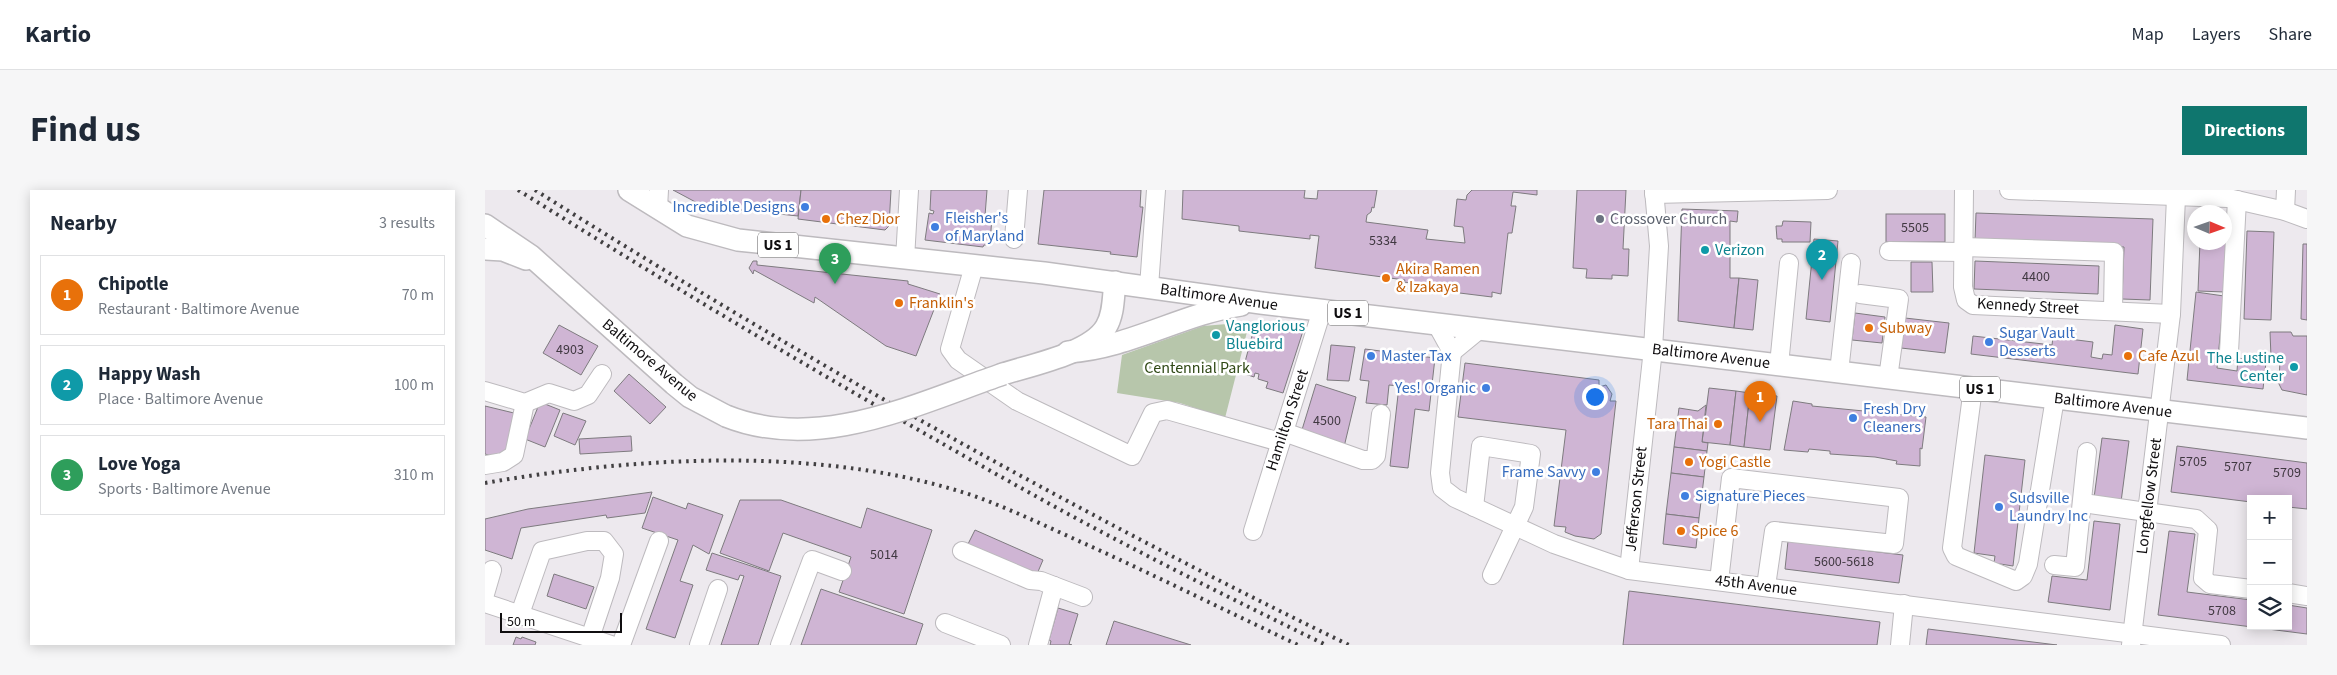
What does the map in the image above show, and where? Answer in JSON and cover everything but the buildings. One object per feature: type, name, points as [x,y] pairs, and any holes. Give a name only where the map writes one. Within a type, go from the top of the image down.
[{"type":"main road","name":"US 1","points":[[629,190],[658,199]]},
{"type":"main road","name":"Baltimore Avenue","points":[[658,199],[687,226],[721,236],[905,259],[1115,282],[1261,303],[2307,428]]},
{"type":"main road","name":"Baltimore Avenue","points":[[485,225],[501,234],[549,271],[690,397],[726,416],[757,426],[796,430],[851,424],[1089,344],[1107,326],[1112,309],[1115,282]]},
{"type":"main road","points":[[485,249],[503,250],[518,255],[549,271]]},
{"type":"main road","points":[[1069,352],[1111,345],[1204,313],[1261,303]]},
{"type":"street","points":[[905,259],[909,190]]},
{"type":"street","points":[[1014,239],[1018,190]]},
{"type":"street","points":[[1149,287],[1156,190]]},
{"type":"street","points":[[1654,192],[1828,190]]},
{"type":"street","name":"Kennedy Street","points":[[1963,190],[1963,287],[1966,300],[1973,305],[2171,314]]},
{"type":"street","points":[[2009,190],[2177,197],[2231,196],[2307,219]]},
{"type":"street","points":[[2285,211],[2286,190]]},
{"type":"street","name":"Jefferson Street","points":[[1629,570],[1653,349],[1659,246],[1654,192]]},
{"type":"street","points":[[2229,352],[2231,196]]},
{"type":"street","name":"Longfellow Street","points":[[2131,640],[2171,314],[2177,197]]},
{"type":"street","points":[[1889,251],[1963,249],[2114,252],[2113,310]]},
{"type":"street","points":[[1779,365],[1789,263]]},
{"type":"street","points":[[1839,372],[1851,264]]},
{"type":"street","points":[[974,266],[951,349],[958,360],[1017,401],[1132,456],[1153,413],[1167,410],[1282,437],[1363,460],[1372,460],[1376,456],[1381,414]]},
{"type":"street","points":[[1860,294],[1899,300],[1888,378]]},
{"type":"street","name":"Hamilton Street","points":[[1253,531],[1322,310]]},
{"type":"street","points":[[1436,323],[1452,352],[1480,329]]},
{"type":"street","name":"45th Avenue","points":[[1452,352],[1440,473],[1442,488],[1455,498],[1554,544],[1629,570],[1904,604],[2131,640],[2221,645]]},
{"type":"street","points":[[485,392],[525,403],[549,393],[574,401],[588,395],[602,374]]},
{"type":"street","points":[[1973,388],[1952,548],[1956,556],[2016,581],[2023,576],[2028,564],[2055,398]]},
{"type":"street","points":[[485,465],[503,462],[514,455],[525,403]]},
{"type":"street","points":[[1473,507],[1481,446],[1531,454],[1524,507],[1491,574]]},
{"type":"street","points":[[2054,565],[2075,567],[2087,452]]},
{"type":"street","points":[[1719,581],[1731,478],[1899,498],[1894,544],[1774,530],[1766,586]]},
{"type":"street","points":[[2083,503],[2196,519],[2203,524],[2207,530],[2208,537],[2203,578],[2210,584],[2247,589]]},
{"type":"street","points":[[520,614],[542,551],[587,541],[604,541],[614,554],[611,578],[590,638]]},
{"type":"street","points":[[621,645],[659,541]]},
{"type":"street","points":[[962,551],[1030,580],[1041,581],[1083,597]]},
{"type":"street","points":[[780,645],[812,560],[842,571]]},
{"type":"street","points":[[485,594],[492,570]]},
{"type":"street","points":[[1038,645],[1054,586]]},
{"type":"street","points":[[699,645],[719,589]]},
{"type":"street","points":[[2292,594],[2307,596]]},
{"type":"street","points":[[485,603],[611,645]]},
{"type":"street","points":[[1899,645],[1904,604]]},
{"type":"street","points":[[945,623],[1001,645]]},
{"type":"green space","name":"Centennial Park","points":[[1249,324],[1225,418],[1180,403],[1117,393],[1122,355],[1203,326]]},
{"type":"railway","points":[[518,190],[781,350],[1048,503],[1117,540],[1326,645]]},
{"type":"railway","points":[[535,190],[734,312],[936,429],[1141,540],[1349,645]]},
{"type":"railway","points":[[485,483],[607,466],[670,462],[734,461],[798,463],[861,470],[922,481],[980,498],[1022,515],[1298,645]]},
{"type":"place","name":"Incredible Designs","points":[[805,207]]},
{"type":"place","name":"Chez Dior","points":[[826,219]]},
{"type":"place","name":"Crossover Church","points":[[1600,219]]},
{"type":"place","name":"Fleisher's of Maryland","points":[[935,227]]},
{"type":"place","name":"Verizon","points":[[1705,250]]},
{"type":"place","name":"Akira Ramen & Izakaya","points":[[1386,278]]},
{"type":"place","name":"Happy Wash","points":[[1822,280]]},
{"type":"place","name":"Love Yoga","points":[[835,284]]},
{"type":"place","name":"Franklin's","points":[[899,303]]},
{"type":"place","name":"Subway","points":[[1869,328]]},
{"type":"place","name":"Vanglorious Bluebird","points":[[1216,335]]},
{"type":"place","name":"Sugar Vault Desserts","points":[[1989,342]]},
{"type":"place","name":"Master Tax","points":[[1371,356]]},
{"type":"place","name":"Cafe Azul","points":[[2128,356]]},
{"type":"place","name":"The Lustine Center","points":[[2294,367]]},
{"type":"place","name":"Yes! Organic","points":[[1486,388]]},
{"type":"place","name":"Fresh Dry Cleaners","points":[[1853,418]]},
{"type":"place","name":"Chipotle","points":[[1760,422]]},
{"type":"place","name":"Tara Thai","points":[[1718,424]]},
{"type":"place","name":"Yogi Castle","points":[[1689,462]]},
{"type":"place","name":"Frame Savvy","points":[[1596,472]]},
{"type":"place","name":"Signature Pieces","points":[[1685,496]]},
{"type":"place","name":"Sudsville Laundry Inc","points":[[1999,507]]},
{"type":"place","name":"Spice 6","points":[[1681,531]]}]
